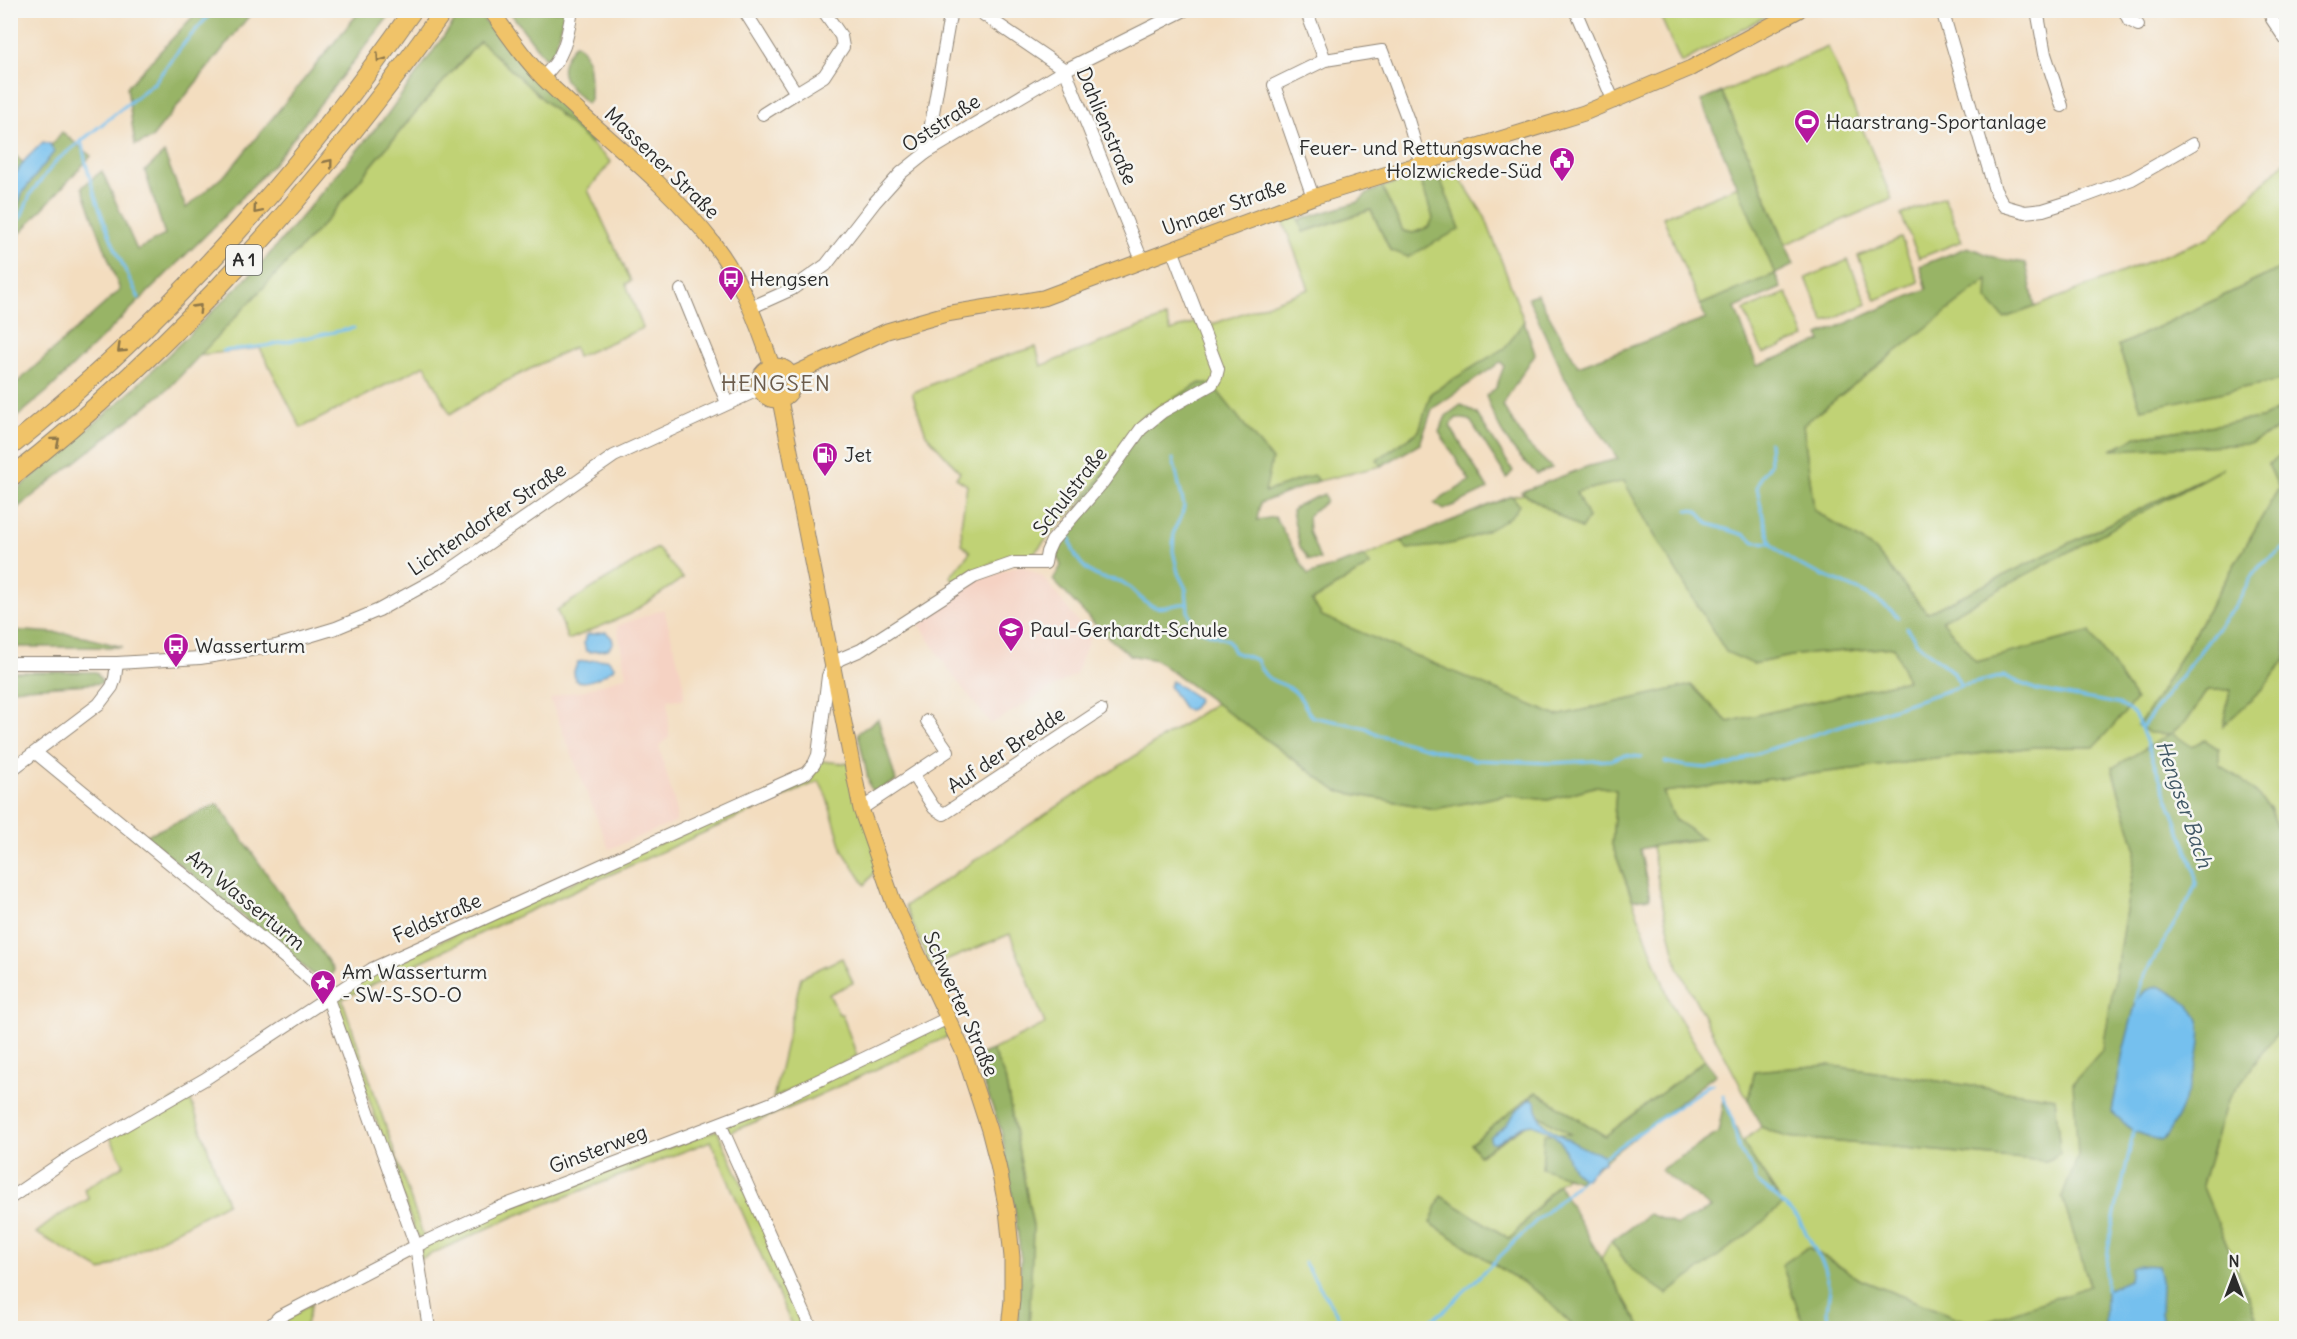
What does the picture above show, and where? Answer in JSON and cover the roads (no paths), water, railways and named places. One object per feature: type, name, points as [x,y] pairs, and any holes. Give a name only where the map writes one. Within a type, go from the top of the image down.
[{"type":"highway","name":"A 1","points":[[10,447],[132,339],[254,213],[368,75],[413,10]]},
{"type":"highway","name":"A 1","points":[[10,478],[76,424],[133,372],[232,274],[329,163],[387,90],[444,10]]},
{"type":"main road","name":"Unnaer Straße","points":[[792,375],[887,331],[946,314],[1043,298],[1313,197],[1560,121],[1614,102],[1730,49],[1799,10]]},
{"type":"main road","name":"Massener Straße","points":[[494,14],[542,77],[592,125],[648,173],[688,213],[722,255],[750,308],[772,366]]},
{"type":"main road","points":[[772,366],[783,367],[792,375],[793,389],[787,397],[780,400],[766,398],[760,389],[760,378],[772,366]]},
{"type":"main road","name":"Schwerter Straße","points":[[780,400],[861,809],[892,901],[948,1018],[976,1088],[989,1130],[1007,1210],[1012,1257],[1009,1329]]},
{"type":"street","points":[[542,77],[562,54],[568,37],[572,10]]},
{"type":"street","points":[[744,10],[796,93]]},
{"type":"street","points":[[763,114],[824,76],[843,47],[841,36],[823,10]]},
{"type":"street","points":[[926,153],[951,10]]},
{"type":"street","name":"Dahlienstraße","points":[[977,10],[1065,70],[1139,253],[1144,259]]},
{"type":"street","name":"Oststraße","points":[[750,308],[792,289],[826,265],[874,202],[902,173],[926,153],[1065,70],[1185,10]]},
{"type":"street","points":[[1306,10],[1325,60]]},
{"type":"street","points":[[1575,10],[1614,102]]},
{"type":"street","points":[[1942,10],[1995,190],[2004,206],[2025,212],[2043,210],[2075,200],[2132,179],[2193,144]]},
{"type":"street","points":[[2037,10],[2045,54],[2062,106]]},
{"type":"street","points":[[2124,10],[2129,20],[2138,25]]},
{"type":"street","points":[[2270,10],[2272,19],[2286,40]]},
{"type":"street","points":[[1313,197],[1274,85],[1325,60],[1382,51],[1408,120],[1420,164]]},
{"type":"street","name":"Schulstraße","points":[[833,665],[840,659],[861,651],[974,577],[1014,563],[1046,563],[1047,552],[1052,541],[1103,482],[1141,429],[1162,412],[1212,384],[1218,369],[1175,257]]},
{"type":"street","points":[[681,290],[727,402]]},
{"type":"street","name":"Lichtendorfer Straße","points":[[10,663],[175,661],[251,651],[313,636],[357,620],[412,594],[443,575],[614,456],[666,434],[727,402],[760,389]]},
{"type":"street","points":[[10,771],[90,711],[106,696],[116,678],[117,663]]},
{"type":"street","name":"Feldstraße","points":[[10,1198],[74,1155],[205,1079],[327,996],[372,969],[806,773],[818,755],[828,676],[833,665]]},
{"type":"street","name":"Auf der Bredde","points":[[913,775],[934,808],[944,814],[1101,710]]},
{"type":"street","points":[[861,809],[948,752],[927,722]]},
{"type":"street","name":"Am Wasserturm","points":[[36,753],[301,971],[327,996],[416,1246],[429,1329]]},
{"type":"street","name":"Ginsterweg","points":[[268,1329],[279,1317],[416,1246],[493,1210],[772,1103],[948,1018]]},
{"type":"street","points":[[720,1124],[812,1329]]},
{"type":"water","points":[[43,142],[50,144],[54,152],[23,192],[15,212],[11,215],[11,181],[25,160]]},
{"type":"water","points":[[606,632],[612,638],[613,643],[608,649],[586,651],[584,643],[586,635]]},
{"type":"water","points":[[607,659],[614,666],[609,672],[590,681],[575,680],[574,671],[578,662]]},
{"type":"water","points":[[1172,681],[1197,698],[1198,701],[1193,708],[1184,709],[1169,686]]},
{"type":"water","points":[[2158,986],[2185,1002],[2197,1016],[2200,1027],[2197,1061],[2191,1081],[2177,1118],[2161,1141],[2133,1131],[2112,1112],[2123,1052],[2136,1001],[2145,991]]},
{"type":"water","points":[[1531,1098],[1536,1102],[1539,1116],[1546,1125],[1570,1141],[1604,1155],[1604,1162],[1598,1164],[1586,1179],[1580,1177],[1573,1169],[1560,1141],[1536,1125],[1522,1126],[1496,1143],[1491,1143],[1490,1137],[1505,1126],[1518,1109]]},
{"type":"water","points":[[2140,1265],[2158,1266],[2162,1285],[2161,1313],[2164,1328],[2105,1328],[2106,1290],[2129,1280],[2131,1268]]},
{"type":"waterway","points":[[10,221],[17,221],[21,217],[31,193],[56,161],[154,83],[186,41],[214,10]]},
{"type":"waterway","points":[[81,140],[91,182],[104,221],[139,298]]},
{"type":"waterway","points":[[223,351],[265,346],[354,328]]},
{"type":"waterway","points":[[1769,442],[1770,464],[1761,476],[1757,488],[1771,543]]},
{"type":"waterway","points":[[1173,459],[1184,506],[1174,530],[1173,551],[1178,573],[1186,589],[1188,611],[1195,628],[1228,640],[1234,652],[1257,660],[1265,675],[1296,693],[1313,717],[1364,727],[1379,735],[1475,760],[1553,763],[1611,760],[1624,755],[1641,757]]},
{"type":"waterway","points":[[1688,510],[1697,511],[1709,524],[1745,535],[1755,542],[1771,543],[1798,564],[1867,595],[1898,617]]},
{"type":"waterway","points":[[1070,537],[1073,551],[1080,563],[1096,576],[1122,582],[1155,607],[1164,608],[1187,604]]},
{"type":"waterway","name":"Hengser Bach","points":[[2136,1001],[2141,981],[2196,884],[2195,871],[2141,728],[2238,602],[2251,577],[2260,566],[2286,547]]},
{"type":"waterway","points":[[1907,628],[1917,643],[1954,673],[1961,686]]},
{"type":"waterway","points":[[1665,762],[1708,768],[1730,765],[1749,756],[1961,686],[2004,676],[2037,690],[2119,704],[2134,714],[2141,727]]},
{"type":"waterway","points":[[1605,1156],[1713,1084]]},
{"type":"waterway","points":[[1723,1096],[1732,1117],[1739,1150],[1754,1171],[1756,1181],[1798,1218],[1825,1268],[1830,1288],[1827,1310],[1828,1328]]},
{"type":"waterway","points":[[2106,1290],[2108,1249],[2133,1131]]},
{"type":"waterway","points":[[1420,1328],[1444,1311],[1536,1221],[1583,1179]]},
{"type":"waterway","points":[[1304,1262],[1346,1328]]},
{"type":"place","name":"Haarstrang-Sportanlage","points":[[1807,145]]},
{"type":"place","name":"Feuer- und Rettungswache Holzwickede-Süd","points":[[1562,183]]},
{"type":"place","name":"Hengsen","points":[[731,302]]},
{"type":"place","name":"Jet","points":[[825,478]]},
{"type":"place","name":"Paul-Gerhardt-Schule","points":[[1011,653]]},
{"type":"place","name":"Wasserturm","points":[[176,669]]},
{"type":"place","name":"Am Wasserturm - SW-S-SO-O","points":[[323,1006]]},
{"type":"district","name":"HENGSEN","points":[[776,383]]}]
